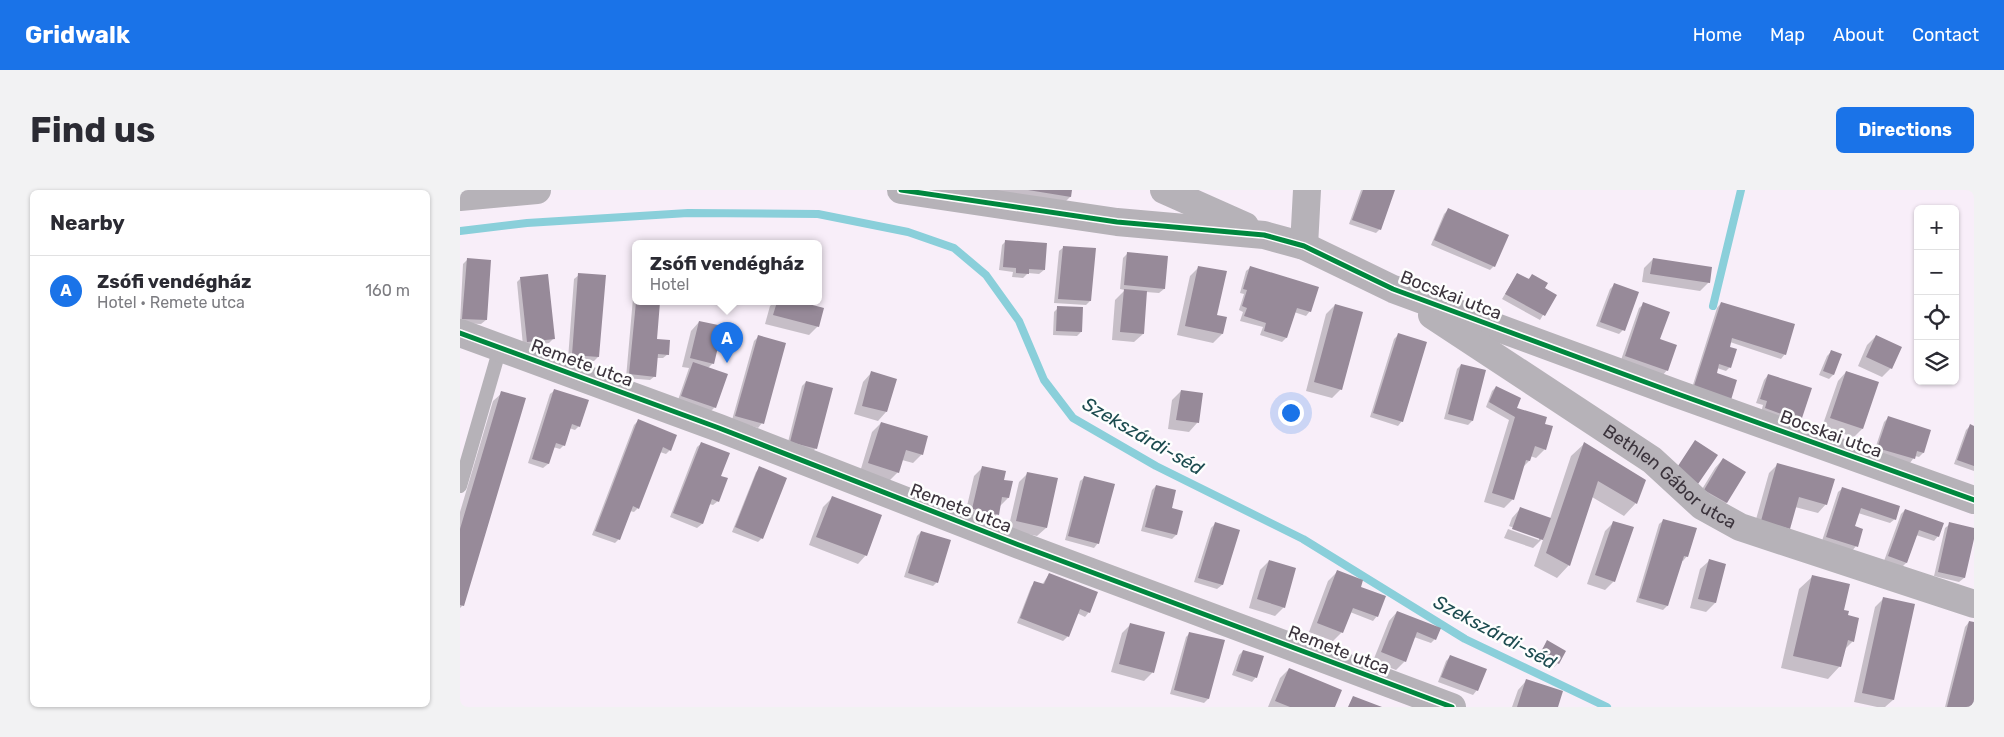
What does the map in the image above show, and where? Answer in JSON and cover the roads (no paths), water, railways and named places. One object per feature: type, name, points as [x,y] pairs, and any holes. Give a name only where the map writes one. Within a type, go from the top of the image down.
[{"type":"street","points":[[460,197],[537,190]]},
{"type":"street","name":"Bocskai utca","points":[[901,190],[1117,222],[1264,235],[1304,246],[1393,289],[1974,500]]},
{"type":"street","points":[[1164,190],[1264,235]]},
{"type":"street","points":[[1304,246],[1307,190]]},
{"type":"street","name":"Bethlen Gábor utca","points":[[1393,289],[1652,460],[1702,506],[1740,527],[1974,604]]},
{"type":"street","name":"Remete utca","points":[[460,333],[719,428],[1019,545],[1452,707]]},
{"type":"lane","points":[[460,486],[500,348]]},
{"type":"waterway","points":[[1713,306],[1741,190]]},
{"type":"waterway","name":"Szekszárdi-séd","points":[[460,231],[527,223],[688,213],[818,214],[908,232],[954,248],[986,275],[1019,321],[1044,380],[1073,418],[1156,466],[1303,539],[1465,639],[1607,707]]},
{"type":"place","name":"Zsófi vendégház","points":[[727,363]]}]
